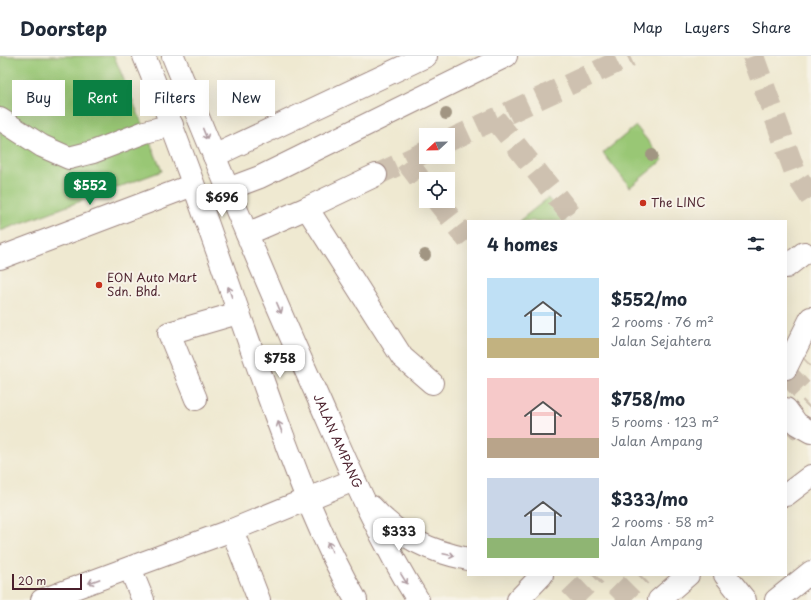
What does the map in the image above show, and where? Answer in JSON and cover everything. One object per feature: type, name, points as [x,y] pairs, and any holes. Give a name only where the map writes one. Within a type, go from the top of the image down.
[{"type":"main road","points":[[144,56],[172,125],[238,313],[307,499],[349,594]]},
{"type":"main road","name":"JALAN AMPANG","points":[[173,56],[247,234],[358,487],[394,562],[418,600]]},
{"type":"main road","points":[[214,156],[426,56]]},
{"type":"main road","points":[[228,189],[267,173],[506,56]]},
{"type":"main road","points":[[0,119],[42,146],[69,158],[93,152],[145,132],[172,125]]},
{"type":"main road","points":[[247,234],[307,208],[376,175]]},
{"type":"main road","points":[[0,258],[193,185]]},
{"type":"main road","points":[[307,208],[402,357],[432,383]]},
{"type":"main road","points":[[787,266],[804,253]]},
{"type":"main road","points":[[787,335],[811,312]]},
{"type":"main road","points":[[196,399],[169,333],[238,313]]},
{"type":"main road","points":[[787,366],[811,318]]},
{"type":"main road","points":[[787,410],[797,424],[811,432]]},
{"type":"main road","points":[[787,494],[811,476]]},
{"type":"main road","points":[[42,600],[232,530],[307,499],[358,487],[384,520],[412,540],[443,554],[467,559]]},
{"type":"main road","points":[[232,530],[260,600]]},
{"type":"main road","points":[[130,568],[143,600]]},
{"type":"main road","points":[[776,600],[811,572]]},
{"type":"main road","points":[[518,600],[541,576]]},
{"type":"main road","points":[[670,597],[687,576]]},
{"type":"main road","points":[[727,576],[745,600]]},
{"type":"green space","points":[[0,56],[114,56],[124,80],[73,80],[73,116],[132,116],[132,99],[162,171],[0,231]]},
{"type":"green space","points":[[636,126],[663,160],[630,187],[603,153]]},
{"type":"green space","points":[[548,198],[565,220],[520,220]]},
{"type":"tunnel","points":[[455,138],[630,56]]},
{"type":"tunnel","points":[[753,56],[796,175],[811,198]]},
{"type":"tunnel","points":[[495,119],[575,220]]},
{"type":"tunnel","points":[[376,175],[419,155]]},
{"type":"tunnel","points":[[406,161],[419,178]]},
{"type":"tunnel","points":[[443,208],[467,239]]},
{"type":"tunnel","points":[[787,388],[811,365]]},
{"type":"tunnel","points":[[787,431],[811,407]]},
{"type":"tunnel","points":[[570,600],[595,576]]},
{"type":"tunnel","points":[[616,600],[640,576]]},
{"type":"place","name":"The LINC","points":[[643,203]]},
{"type":"place","name":"EON Auto Mart Sdn. Bhd.","points":[[99,285]]}]
